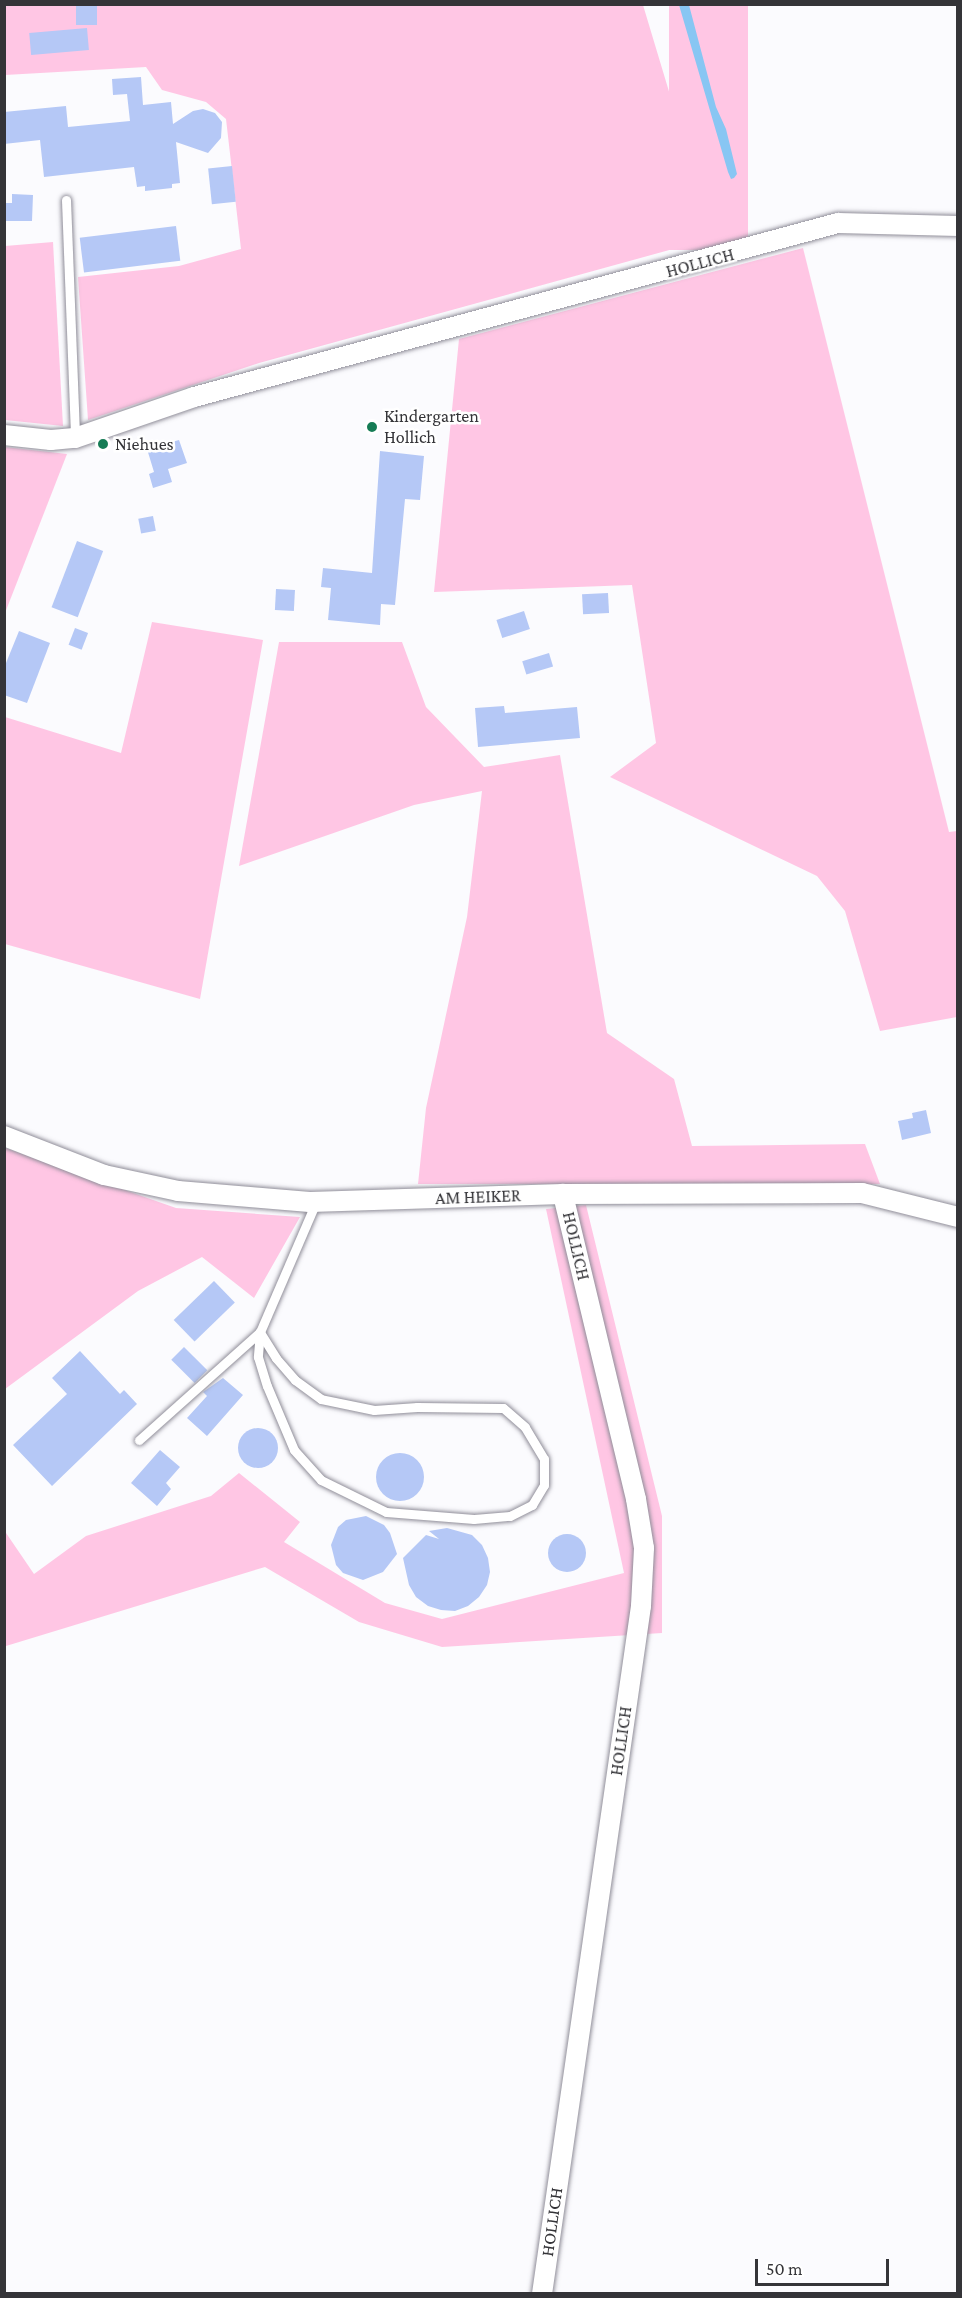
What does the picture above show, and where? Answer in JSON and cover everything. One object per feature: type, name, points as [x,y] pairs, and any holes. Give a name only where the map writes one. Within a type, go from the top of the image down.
[{"type":"street","name":"HOLLICH","points":[[4,435],[51,440],[75,438],[194,397],[838,224],[957,226]]},
{"type":"street","name":"AM HEIKER","points":[[4,1136],[104,1175],[168,1188],[316,1202],[563,1194],[862,1193],[957,1217]]},
{"type":"street","name":"HOLLICH","points":[[542,2294],[640,1606],[644,1548],[636,1499],[563,1194]]},
{"type":"lane","points":[[66,200],[75,438]]},
{"type":"lane","points":[[260,1332],[276,1358],[295,1380],[321,1399],[375,1410],[417,1407],[502,1408],[525,1427],[544,1459],[544,1485],[532,1505],[510,1516],[474,1519],[386,1512],[321,1480],[294,1450],[267,1386],[258,1357],[260,1332],[316,1202]]},
{"type":"lane","points":[[139,1440],[260,1332]]},
{"type":"shaded area","points":[[5,5],[643,5],[713,238],[259,363],[88,420],[78,277],[179,266],[241,249],[226,119],[206,102],[162,90],[146,67],[5,75]]},
{"type":"shaded area","points":[[669,5],[748,5],[748,250],[669,250]]},
{"type":"shaded area","points":[[53,242],[63,426],[5,420],[5,246]]},
{"type":"shaded area","points":[[803,248],[949,832],[957,831],[957,1017],[880,1031],[845,911],[817,876],[610,777],[656,743],[632,585],[434,592],[459,339]]},
{"type":"shaded area","points":[[4,447],[67,454],[5,613]]},
{"type":"shaded area","points":[[152,622],[263,640],[200,999],[5,944],[5,717],[121,753]]},
{"type":"shaded area","points":[[279,642],[402,642],[426,707],[484,767],[560,755],[607,1033],[674,1079],[692,1146],[865,1144],[880,1184],[418,1184],[426,1108],[467,917],[482,791],[414,805],[239,866]]},
{"type":"shaded area","points":[[5,1148],[176,1208],[300,1217],[254,1298],[202,1257],[138,1291],[5,1389]]},
{"type":"shaded area","points":[[586,1205],[662,1516],[662,1633],[442,1647],[359,1622],[265,1567],[6,1646],[4,1530],[34,1574],[86,1536],[211,1496],[239,1473],[300,1522],[284,1542],[385,1603],[442,1619],[624,1573],[546,1209]]},
{"type":"water","points":[[679,5],[689,5],[716,107],[726,129],[737,174],[731,179],[728,172]]},
{"type":"building","points":[[76,4],[97,4],[97,25],[76,25]]},
{"type":"building","points":[[87,28],[89,50],[31,55],[29,33]]},
{"type":"building","points":[[141,77],[143,105],[171,102],[173,124],[193,111],[203,109],[215,113],[222,122],[221,138],[208,153],[176,142],[180,183],[172,184],[172,188],[145,191],[145,186],[137,187],[134,167],[44,177],[40,140],[4,144],[4,112],[66,106],[68,127],[130,121],[127,94],[113,95],[112,79]]},
{"type":"building","points":[[232,166],[236,202],[212,204],[208,169]]},
{"type":"building","points":[[12,194],[33,195],[32,221],[4,221],[4,203],[12,203]]},
{"type":"building","points":[[176,226],[180,261],[84,273],[80,238]]},
{"type":"building","points":[[179,440],[187,463],[168,469],[172,482],[153,488],[149,474],[154,472],[147,449]]},
{"type":"building","points":[[380,451],[424,456],[420,500],[405,499],[395,605],[381,604],[380,625],[328,620],[331,588],[321,587],[323,568],[372,573]]},
{"type":"building","points":[[153,516],[156,531],[141,534],[138,519]]},
{"type":"building","points":[[77,541],[103,551],[78,617],[52,607]]},
{"type":"building","points":[[276,589],[295,590],[294,611],[275,610]]},
{"type":"building","points":[[608,593],[609,613],[583,614],[582,594]]},
{"type":"building","points":[[524,611],[530,629],[502,638],[496,620]]},
{"type":"building","points":[[75,628],[88,633],[82,650],[69,645]]},
{"type":"building","points":[[19,631],[50,643],[27,703],[4,695],[4,668]]},
{"type":"building","points":[[549,653],[553,666],[526,675],[522,661]]},
{"type":"building","points":[[504,706],[505,713],[577,707],[580,738],[478,747],[475,708]]},
{"type":"building","points":[[926,1110],[931,1133],[902,1140],[898,1121],[913,1118],[912,1113]]},
{"type":"building","points":[[214,1281],[235,1303],[195,1341],[174,1320]]},
{"type":"building","points":[[184,1347],[207,1370],[195,1383],[171,1360]]},
{"type":"building","points":[[80,1351],[120,1394],[124,1390],[137,1404],[52,1486],[13,1445],[67,1394],[52,1378]]},
{"type":"building","points":[[223,1378],[243,1395],[207,1436],[187,1418],[207,1396],[203,1392]]},
{"type":"building","points":[[258,1428],[266,1429],[272,1434],[277,1440],[277,1456],[272,1462],[266,1467],[258,1468],[250,1467],[244,1462],[239,1456],[238,1448],[239,1440],[244,1434],[250,1429]]},
{"type":"building","points":[[160,1450],[180,1467],[166,1483],[171,1489],[157,1506],[131,1483]]},
{"type":"building","points":[[400,1453],[417,1460],[424,1477],[417,1494],[400,1501],[383,1494],[376,1477],[383,1460]]},
{"type":"building","points":[[366,1516],[384,1525],[390,1533],[397,1554],[383,1572],[363,1580],[343,1573],[336,1565],[331,1545],[338,1527],[346,1520]]},
{"type":"building","points":[[447,1528],[472,1535],[482,1545],[488,1558],[490,1572],[487,1585],[479,1597],[468,1606],[455,1611],[428,1606],[416,1597],[409,1585],[403,1558],[426,1535],[439,1539],[429,1531]]},
{"type":"building","points":[[567,1534],[581,1539],[586,1553],[581,1567],[567,1572],[553,1567],[548,1553],[553,1539]]},
{"type":"place","name":"Kindergarten Hollich","points":[[372,427]]},
{"type":"place","name":"Niehues","points":[[103,444]]}]
